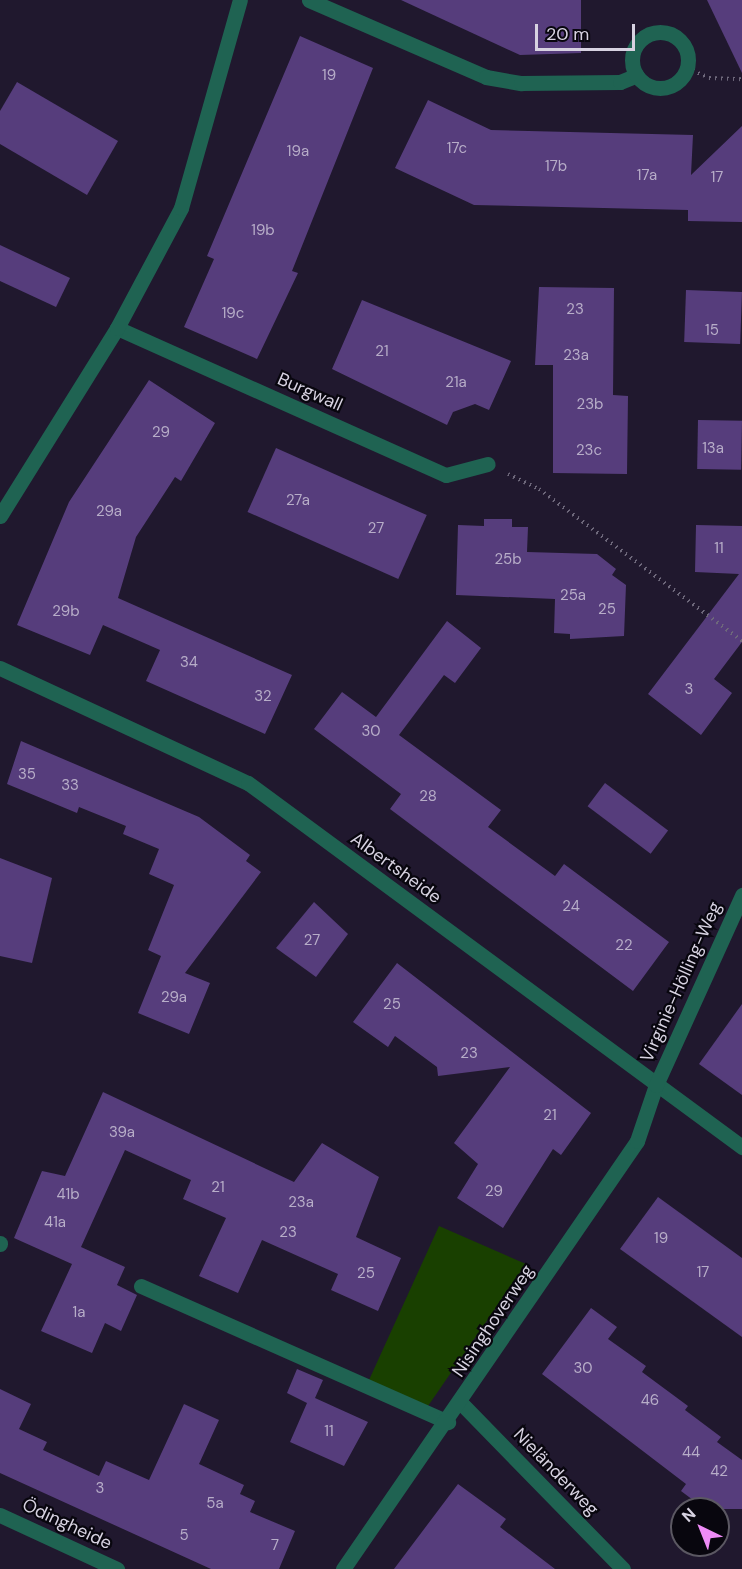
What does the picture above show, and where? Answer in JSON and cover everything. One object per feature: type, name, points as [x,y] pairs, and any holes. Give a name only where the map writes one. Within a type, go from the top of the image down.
[{"type":"street","points":[[0,516],[117,328],[181,208],[240,0]]},
{"type":"street","points":[[309,0],[486,77],[520,83],[620,82],[637,75]]},
{"type":"street","points":[[657,32],[680,39],[687,68],[666,87],[648,85],[637,75],[635,47],[657,32]]},
{"type":"street","name":"Burgwall","points":[[117,328],[446,475],[488,464]]},
{"type":"street","name":"Albertsheide","points":[[0,668],[248,783],[742,1148]]},
{"type":"street","name":"Virginie-Hölling-Weg","points":[[656,1084],[742,895]]},
{"type":"street","name":"Nisinghoverweg","points":[[343,1569],[448,1422],[637,1141],[656,1084]]},
{"type":"street","points":[[141,1286],[448,1422]]},
{"type":"street","name":"Nieländerweg","points":[[461,1403],[623,1569]]},
{"type":"street","name":"Ödingheide","points":[[0,1515],[117,1569]]},
{"type":"path","points":[[687,68],[709,78],[742,79]]},
{"type":"path","points":[[488,464],[539,489],[742,641]]},
{"type":"green space","points":[[439,1226],[526,1264],[428,1406],[369,1380]]},
{"type":"building","points":[[401,0],[581,0],[581,53],[520,55]]},
{"type":"building","points":[[707,0],[742,0],[742,73]]},
{"type":"building","points":[[300,36],[373,68],[292,271],[298,273],[257,359],[184,327],[214,259],[207,256]]},
{"type":"building","points":[[17,82],[118,141],[87,195],[0,144],[0,111]]},
{"type":"building","points":[[428,100],[491,130],[693,135],[691,175],[742,126],[742,222],[688,221],[688,210],[474,205],[395,168]]},
{"type":"building","points":[[0,245],[70,278],[56,307],[0,281]]},
{"type":"building","points":[[539,287],[614,288],[613,395],[628,396],[627,474],[553,473],[553,365],[535,365]]},
{"type":"building","points":[[686,290],[742,292],[740,344],[684,342]]},
{"type":"building","points":[[362,300],[511,361],[489,410],[475,404],[453,412],[447,425],[332,369]]},
{"type":"building","points":[[149,380],[215,423],[181,481],[175,477],[136,537],[118,598],[292,675],[265,734],[146,681],[160,650],[103,625],[90,655],[17,625],[69,502]]},
{"type":"building","points":[[698,420],[742,421],[741,470],[697,469]]},
{"type":"building","points":[[276,448],[427,515],[398,579],[248,512]]},
{"type":"building","points":[[484,519],[512,519],[512,527],[528,527],[527,552],[597,554],[616,569],[612,575],[626,585],[624,636],[570,639],[570,634],[554,633],[555,599],[456,595],[458,525],[484,526]]},
{"type":"building","points":[[696,525],[742,526],[742,642],[714,679],[732,693],[701,735],[648,694],[739,574],[695,572]]},
{"type":"building","points":[[447,621],[481,648],[455,683],[444,675],[399,735],[501,810],[488,827],[555,876],[564,864],[669,942],[633,991],[390,809],[401,794],[314,729],[342,692],[376,717]]},
{"type":"building","points":[[21,741],[199,817],[250,855],[246,861],[261,872],[185,973],[210,983],[189,1034],[138,1013],[161,956],[148,950],[174,885],[149,874],[159,849],[123,834],[126,826],[79,807],[77,813],[7,784]]},
{"type":"building","points":[[605,783],[668,831],[651,854],[588,806]]},
{"type":"building","points":[[0,858],[52,878],[32,963],[0,956]]},
{"type":"building","points":[[314,902],[348,934],[316,977],[276,948]]},
{"type":"building","points":[[397,963],[591,1113],[561,1155],[553,1149],[503,1228],[457,1198],[478,1164],[454,1143],[510,1067],[438,1076],[437,1067],[395,1036],[388,1047],[353,1022]]},
{"type":"building","points":[[742,1004],[742,1095],[699,1064]]},
{"type":"building","points":[[103,1092],[294,1182],[322,1143],[379,1177],[356,1237],[401,1258],[378,1311],[331,1290],[338,1274],[262,1240],[238,1293],[199,1276],[226,1218],[183,1199],[191,1180],[125,1150],[81,1247],[125,1267],[117,1285],[137,1295],[121,1331],[105,1323],[92,1353],[41,1331],[72,1264],[14,1238],[42,1171],[65,1176]]},
{"type":"building","points":[[658,1197],[742,1258],[742,1337],[620,1249]]},
{"type":"building","points":[[591,1308],[617,1327],[608,1339],[646,1366],[642,1372],[688,1406],[685,1410],[721,1437],[717,1442],[742,1460],[742,1509],[730,1509],[730,1497],[689,1497],[681,1491],[686,1484],[542,1374]]},
{"type":"building","points":[[297,1369],[323,1380],[315,1398],[368,1422],[344,1466],[290,1442],[307,1403],[287,1393]]},
{"type":"building","points":[[0,1389],[31,1404],[19,1429],[47,1442],[43,1450],[99,1476],[106,1461],[149,1480],[184,1404],[219,1420],[199,1464],[244,1485],[240,1494],[255,1501],[250,1512],[295,1531],[279,1569],[211,1569],[0,1473]]},
{"type":"building","points":[[458,1484],[506,1519],[500,1527],[555,1569],[394,1569]]}]
